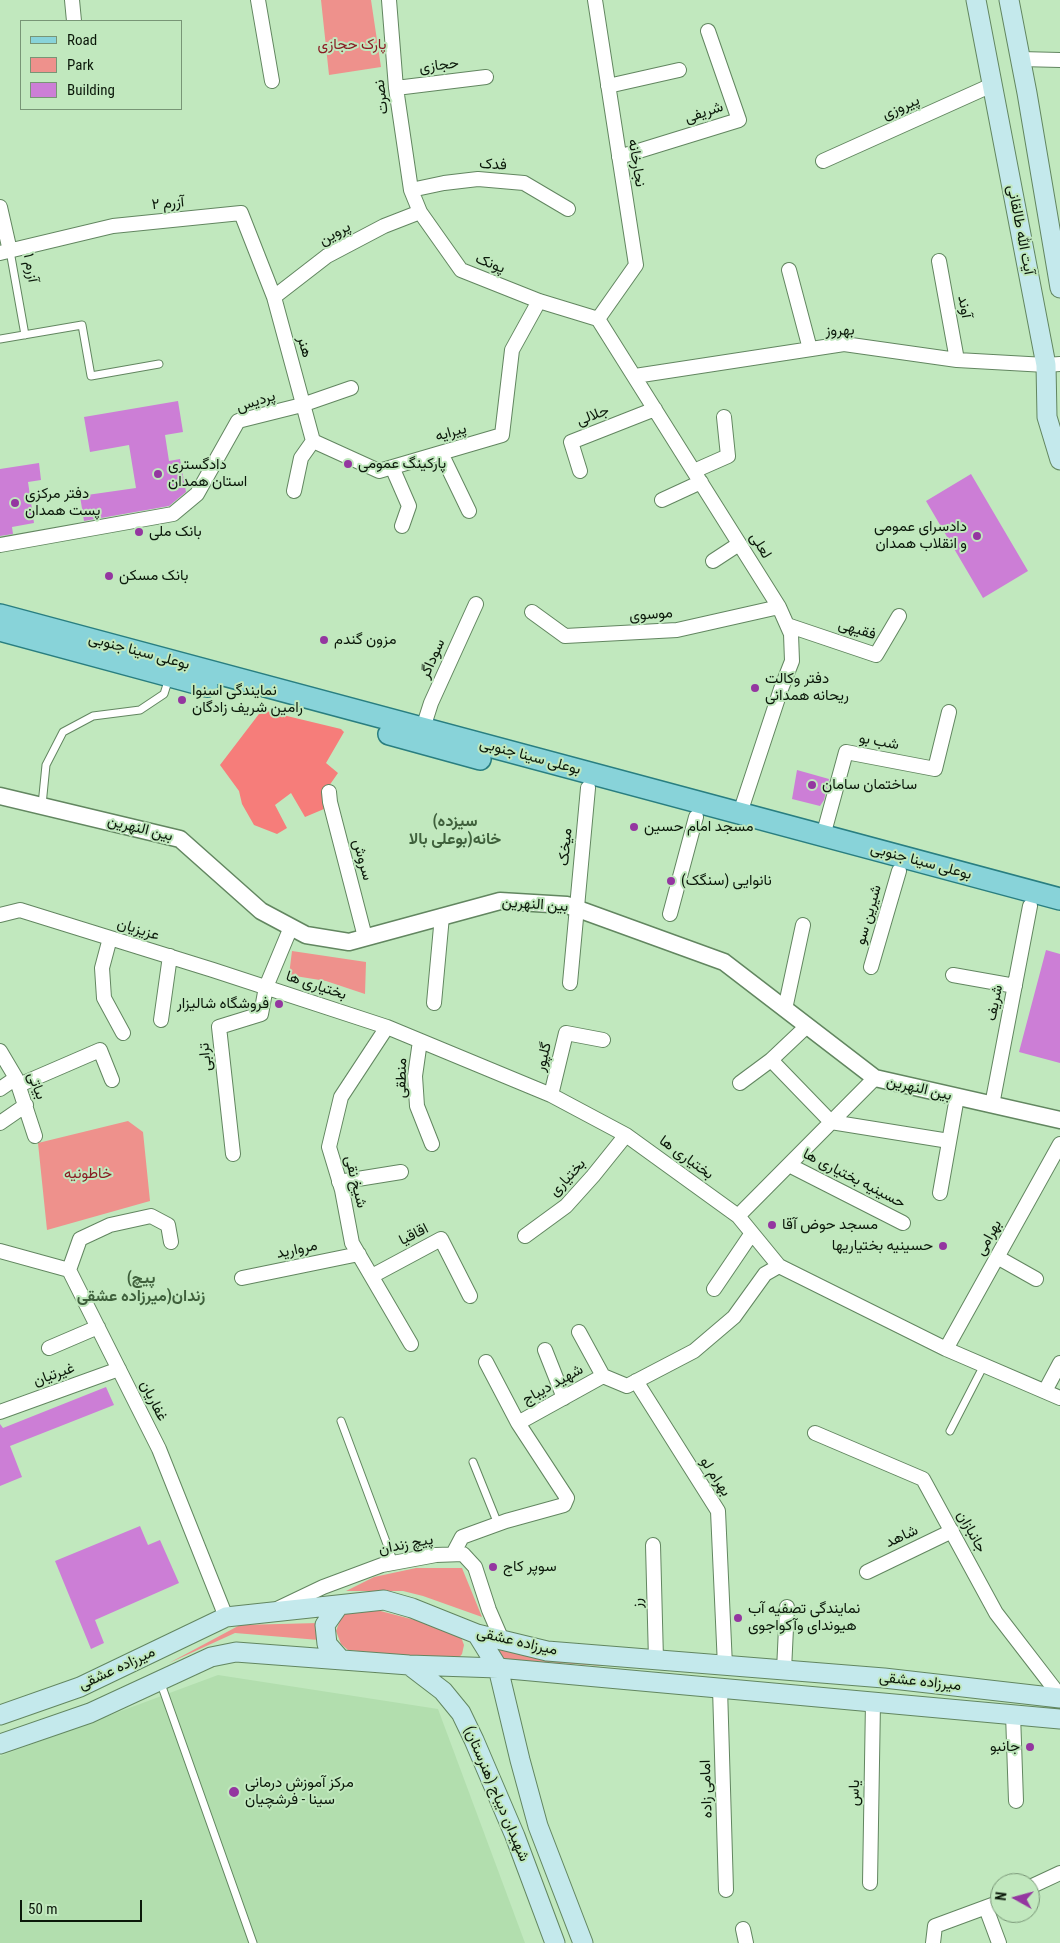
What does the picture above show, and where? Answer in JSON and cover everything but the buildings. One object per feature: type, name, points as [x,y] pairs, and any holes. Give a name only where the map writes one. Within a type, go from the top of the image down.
[{"type":"main road","name":"آیت الله طالقانی","points":[[976,0],[992,85],[1053,365],[1047,417],[1060,460]]},
{"type":"main road","name":"آیت الله طالقانی","points":[[1009,0],[1028,93],[1060,288]]},
{"type":"main road","name":"بوعلی سینا جنوبی","points":[[0,615],[1060,899]]},
{"type":"main road","name":"بوعلی سینا جنوبی","points":[[0,630],[1060,915]]},
{"type":"main road","name":"میرزاده عشقی","points":[[0,1715],[80,1687],[226,1617],[384,1600],[412,1608],[477,1634],[547,1651],[884,1678],[1060,1697]]},
{"type":"main road","points":[[339,1605],[325,1625],[327,1644],[341,1660]]},
{"type":"main road","name":"شهیدان دیباج (هنرستان)","points":[[477,1634],[498,1668],[538,1826],[583,1943]]},
{"type":"main road","name":"میرزاده عشقی","points":[[0,1744],[90,1713],[211,1657],[236,1652],[409,1665],[498,1668],[1013,1714],[1060,1716]]},
{"type":"main road","name":"شهیدان دیباج (هنرستان)","points":[[409,1665],[443,1691],[461,1713],[482,1757],[515,1836],[555,1943]]},
{"type":"main road","points":[[80,1687],[90,1713]]},
{"type":"main road","points":[[515,1836],[538,1826]]},
{"type":"street","points":[[72,0],[74,20]]},
{"type":"street","points":[[258,0],[272,81]]},
{"type":"street","name":"نصرت","points":[[389,0],[396,88],[411,190]]},
{"type":"street","name":"نجارخانه","points":[[595,0],[636,265],[598,319]]},
{"type":"street","name":"شریفی","points":[[619,157],[739,120],[708,31]]},
{"type":"street","points":[[1020,59],[1060,60]]},
{"type":"street","points":[[608,86],[679,70]]},
{"type":"street","name":"حجازی","points":[[396,88],[486,77]]},
{"type":"street","name":"پیروزی","points":[[823,161],[992,85]]},
{"type":"street","name":"فدک","points":[[411,190],[444,183],[478,179],[524,183],[568,209]]},
{"type":"street","name":"پونک","points":[[411,190],[420,212],[461,270],[539,301],[598,319]]},
{"type":"street","name":"آزرم ۱","points":[[0,207],[5,252]]},
{"type":"street","name":"پروین","points":[[274,297],[328,256],[384,226],[420,212]]},
{"type":"street","name":"آزرم ۲","points":[[5,252],[113,226],[241,214],[274,297]]},
{"type":"street","name":"آوند","points":[[939,261],[957,360]]},
{"type":"street","points":[[789,270],[810,349]]},
{"type":"street","name":"هنر","points":[[274,297],[302,405]]},
{"type":"street","name":"پیرایه","points":[[313,441],[379,471],[502,435],[512,350],[539,301]]},
{"type":"street","name":"لعلی","points":[[598,319],[779,607],[791,634],[792,661],[740,813]]},
{"type":"street","name":"بهروز","points":[[635,376],[844,344],[957,360],[1053,365]]},
{"type":"street","name":"پردیس","points":[[0,545],[173,514],[197,494],[238,421],[302,405],[351,388]]},
{"type":"street","points":[[294,491],[301,458],[313,441],[302,405]]},
{"type":"street","name":"جلالی","points":[[580,471],[571,442],[655,409]]},
{"type":"street","points":[[662,500],[728,456],[724,417]]},
{"type":"street","points":[[441,453],[469,511]]},
{"type":"street","points":[[392,467],[409,506],[402,526]]},
{"type":"street","points":[[713,561],[739,544]]},
{"type":"street","name":"سوداگر","points":[[423,728],[432,703],[476,604]]},
{"type":"street","name":"موسوی","points":[[532,612],[565,636],[677,630],[779,607]]},
{"type":"street","name":"فقیهی","points":[[787,625],[876,655],[899,616]]},
{"type":"street","name":"شب بو","points":[[823,836],[846,752],[935,769],[949,712]]},
{"type":"street","name":"میخک","points":[[570,984],[588,788]]},
{"type":"street","name":"سروش","points":[[329,792],[365,937]]},
{"type":"street","name":"بین النهرین","points":[[0,796],[180,839],[261,911],[306,935],[349,942],[500,901],[567,905],[577,908],[724,962],[875,1078],[1060,1120]]},
{"type":"street","points":[[670,914],[696,817]]},
{"type":"street","name":"شیرین سو","points":[[871,967],[899,871]]},
{"type":"street","name":"شریف","points":[[992,1105],[1030,906]]},
{"type":"street","name":"عزیزیان","points":[[0,915],[20,910],[266,987]]},
{"type":"street","points":[[434,1003],[442,916]]},
{"type":"street","points":[[785,1009],[802,925]]},
{"type":"street","points":[[266,987],[291,927]]},
{"type":"street","points":[[110,938],[102,968],[104,998],[122,1033]]},
{"type":"street","points":[[161,1020],[170,956]]},
{"type":"street","points":[[953,975],[1015,986]]},
{"type":"street","name":"بختیاری ها","points":[[266,987],[387,1027],[551,1095],[626,1134],[738,1216],[779,1266],[946,1349],[1060,1398]]},
{"type":"street","name":"ترابی","points":[[232,1154],[219,1027],[261,1014],[266,987]]},
{"type":"street","points":[[740,1083],[771,1060],[807,1026]]},
{"type":"street","name":"شیخ نقی","points":[[387,1027],[341,1097],[329,1147],[339,1182],[352,1243],[411,1344]]},
{"type":"street","name":"گلپور","points":[[551,1095],[566,1033],[603,1040]]},
{"type":"street","name":"منطقی","points":[[420,1040],[415,1076],[417,1106],[432,1144]]},
{"type":"street","points":[[0,1089],[100,1050],[112,1080]]},
{"type":"street","name":"بیاتی","points":[[0,1051],[18,1082],[35,1136]]},
{"type":"street","points":[[771,1060],[831,1122],[949,1141]]},
{"type":"street","points":[[738,1216],[875,1078]]},
{"type":"street","points":[[940,1193],[957,1097]]},
{"type":"street","points":[[0,1123],[26,1105]]},
{"type":"street","name":"بختیاری","points":[[525,1236],[566,1206],[593,1176],[626,1134]]},
{"type":"street","name":"بهرامی","points":[[946,1349],[1060,1144]]},
{"type":"street","name":"حسینیه بختیاری ها","points":[[789,1165],[903,1223]]},
{"type":"street","points":[[339,1182],[401,1172]]},
{"type":"street","points":[[0,1251],[69,1270],[80,1240],[110,1225],[150,1216],[168,1225],[171,1242]]},
{"type":"street","points":[[714,1289],[752,1233]]},
{"type":"street","name":"اقاقیا","points":[[372,1276],[441,1239],[470,1296]]},
{"type":"street","name":"مروارید","points":[[242,1278],[359,1254]]},
{"type":"street","points":[[997,1257],[1036,1279]]},
{"type":"street","name":"شهید دیباج","points":[[453,1554],[462,1537],[498,1524],[564,1505],[567,1498],[518,1423],[604,1376],[628,1386],[694,1351],[734,1317],[765,1274],[779,1266]]},
{"type":"street","name":"غفاریان","points":[[69,1270],[159,1449],[226,1617]]},
{"type":"street","points":[[49,1348],[98,1327]]},
{"type":"street","points":[[579,1332],[604,1376]]},
{"type":"street","points":[[545,1350],[564,1398]]},
{"type":"street","points":[[486,1362],[518,1423]]},
{"type":"street","points":[[1044,1391],[1060,1363]]},
{"type":"street","name":"غیرتیان","points":[[0,1412],[119,1369]]},
{"type":"street","name":"بهرام لو","points":[[636,1381],[718,1511],[725,1666]]},
{"type":"street","name":"جانبازان","points":[[815,1433],[923,1479],[996,1613],[1060,1697]]},
{"type":"street","name":"شاهد","points":[[867,1572],[952,1531]]},
{"type":"street","name":"رز","points":[[652,1545],[656,1660]]},
{"type":"street","name":"پیچ زندان","points":[[269,1613],[323,1587],[382,1565],[436,1555],[463,1554],[475,1567],[489,1610],[502,1640]]},
{"type":"street","points":[[784,1670],[787,1606]]},
{"type":"street","name":"امامی زاده","points":[[720,1688],[726,1890]]},
{"type":"street","name":"یاس","points":[[870,1884],[873,1702]]},
{"type":"street","points":[[1013,1714],[1016,1801]]},
{"type":"street","points":[[1040,1882],[1060,1873]]},
{"type":"street","points":[[933,1943],[935,1926],[990,1906]]},
{"type":"street","points":[[986,1908],[1000,1943]]},
{"type":"lane","name":"آزرم ۱","points":[[5,252],[25,335]]},
{"type":"lane","points":[[0,339],[82,325],[91,376],[159,364]]},
{"type":"lane","points":[[42,805],[46,765],[63,732],[93,716],[140,710],[164,694],[170,676]]},
{"type":"lane","points":[[950,1431],[984,1365]]},
{"type":"lane","points":[[341,1421],[394,1563]]},
{"type":"lane","points":[[473,1462],[498,1524]]},
{"type":"lane","points":[[160,1680],[253,1943]]},
{"type":"shaded area","points":[[262,710],[341,729],[344,732],[326,763],[338,773],[322,796],[324,809],[305,817],[291,793],[275,805],[287,828],[277,834],[254,825],[242,804],[239,791],[220,765]]},
{"type":"shaded area","name":"مرکز آموزش درمانی سینا - فرشچیان","points":[[218,1675],[438,1709],[525,1943],[0,1943],[0,1756]]},
{"type":"green space","name":"پارک حجازی","points":[[321,0],[371,0],[381,67],[329,75]]},
{"type":"green space","points":[[292,951],[366,962],[365,994],[326,981],[289,975]]},
{"type":"green space","name":"خاطونیه","points":[[128,1121],[143,1132],[150,1201],[47,1230],[38,1143]]},
{"type":"green space","points":[[416,1568],[462,1568],[482,1617],[423,1596],[403,1591],[346,1591],[374,1577]]},
{"type":"green space","points":[[369,1608],[434,1625],[461,1637],[464,1645],[462,1654],[456,1661],[348,1650],[341,1644],[336,1631],[342,1615]]},
{"type":"green space","points":[[319,1623],[319,1640],[235,1633],[169,1663],[240,1625]]},
{"type":"green space","points":[[498,1648],[604,1666],[502,1659]]},
{"type":"place","name":"پارکینگ عمومی","points":[[348,464]]},
{"type":"place","name":"دادگستری استان همدان","points":[[158,474]]},
{"type":"place","name":"دفتر مرکزی پست همدان","points":[[15,503]]},
{"type":"place","name":"بانک ملی","points":[[139,532]]},
{"type":"place","name":"دادسرای عمومی و انقلاب همدان","points":[[977,536]]},
{"type":"place","name":"بانک مسکن","points":[[109,576]]},
{"type":"place","name":"مزون گندم","points":[[324,640]]},
{"type":"place","name":"دفتر وکالت ریحانه همدانی","points":[[755,688]]},
{"type":"place","name":"نمایندگی اسنوا رامین شریف زادگان","points":[[182,700]]},
{"type":"place","name":"ساختمان سامان","points":[[812,785]]},
{"type":"place","name":"مسجد امام حسین","points":[[634,827]]},
{"type":"place","name":"نانوایی (سنگک)","points":[[671,881]]},
{"type":"place","name":"فروشگاه شالیزار","points":[[279,1004]]},
{"type":"place","name":"مسجد حوض آقا","points":[[772,1225]]},
{"type":"place","name":"حسینیه بختیاریها","points":[[943,1246]]},
{"type":"place","name":"سوپر کاج","points":[[493,1567]]},
{"type":"place","name":"نمایندگی تصفیه آب هیوندای وآکواجوی","points":[[738,1618]]},
{"type":"place","name":"جانبو","points":[[1030,1747]]},
{"type":"place","name":"مرکز آموزش درمانی سینا - فرشچیان","points":[[234,1792]]},
{"type":"district","name":"(سیزده خانه(بوعلی بالا","points":[[455,831]]},
{"type":"district","name":"(پیچ زندان(میرزاده عشقی","points":[[141,1288]]}]
